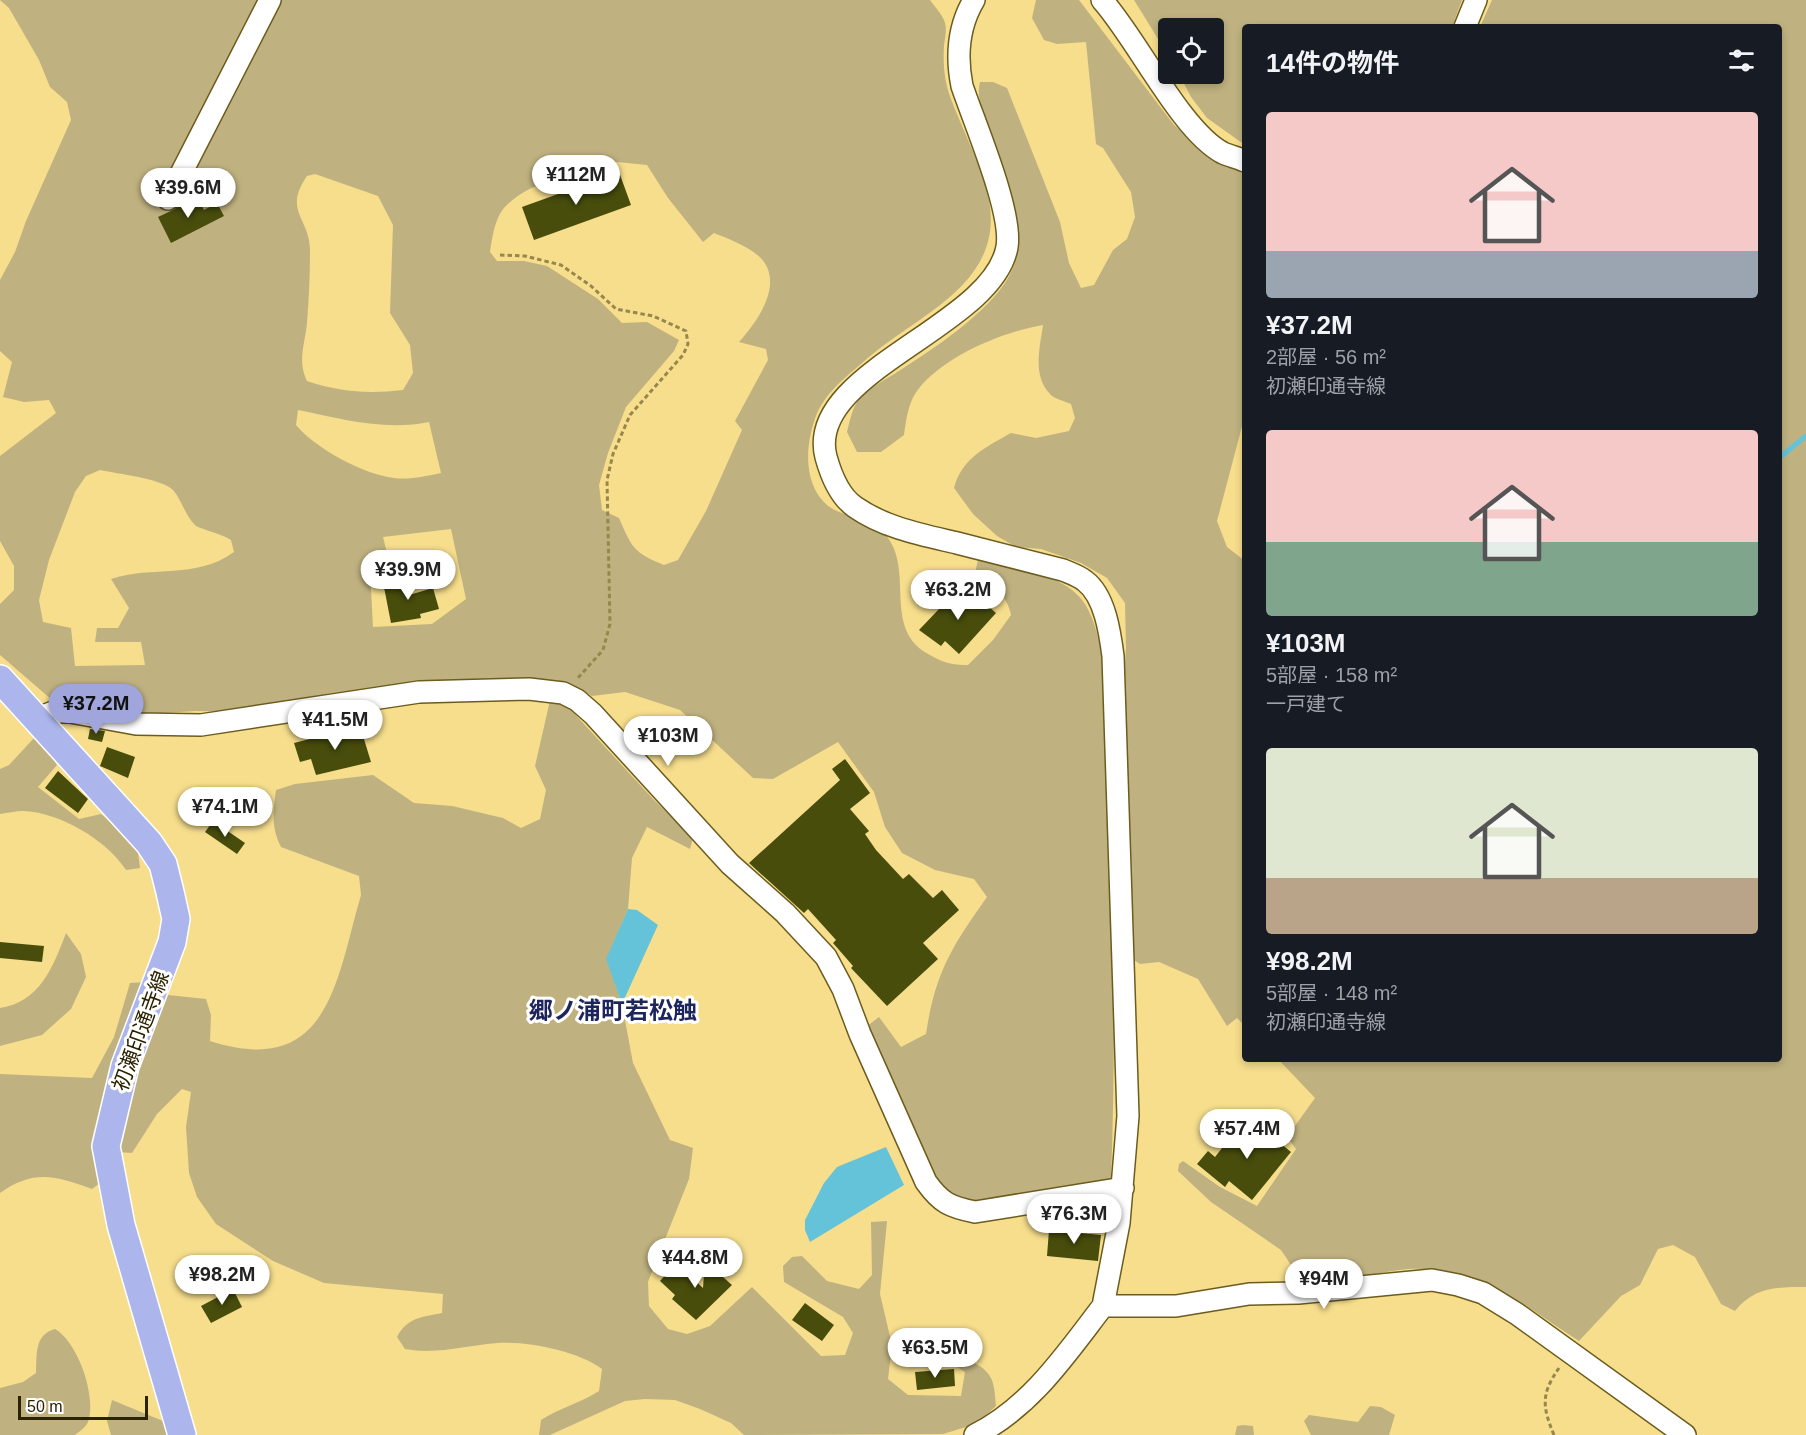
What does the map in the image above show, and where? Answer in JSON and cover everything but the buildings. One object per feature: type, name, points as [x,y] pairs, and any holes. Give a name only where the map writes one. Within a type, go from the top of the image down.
[{"type":"main road","name":"初瀬印通寺線","points":[[0,679],[148,843],[163,864],[170,892],[176,919],[172,942],[125,1066],[106,1146],[121,1225],[182,1435]]},
{"type":"street","points":[[168,199],[270,0]]},
{"type":"street","points":[[974,0],[960,36],[958,65],[962,86],[1006,215],[1007,247],[1000,264],[988,282],[950,317],[851,389],[834,407],[826,429],[824,450],[840,491],[861,510],[901,529],[1063,570],[1086,581],[1097,596],[1104,613],[1113,656],[1128,1116],[1123,1188],[1114,1254],[1103,1306],[1068,1354],[1024,1401],[1006,1417],[975,1435]]},
{"type":"street","points":[[1102,0],[1119,19],[1176,105],[1202,137],[1222,152],[1242,160]]},
{"type":"street","points":[[1466,24],[1476,0]]},
{"type":"street","points":[[36,720],[53,712],[70,712],[136,724],[201,726],[419,692],[529,689],[563,693],[577,700],[593,714],[730,864],[785,913],[826,957],[843,989],[860,1034],[926,1182],[937,1199],[955,1209],[975,1212],[1123,1188]]},
{"type":"street","points":[[1103,1306],[1176,1306],[1250,1294],[1298,1293],[1432,1280],[1483,1293],[1576,1355],[1686,1435]]},
{"type":"path","points":[[500,255],[525,256],[561,265],[591,285],[616,309],[653,316],[686,331],[688,344],[683,355],[630,415],[621,433],[607,480],[610,624],[603,650],[563,693]]},
{"type":"path","points":[[1554,1435],[1545,1407],[1548,1385],[1559,1368],[1576,1355]]},
{"type":"shaded area","points":[[0,0],[930,0],[941,14],[946,28],[944,59],[947,86],[986,187],[991,220],[986,248],[974,271],[956,292],[885,344],[827,397],[817,413],[811,433],[809,467],[814,488],[828,506],[872,525],[888,538],[899,568],[902,616],[907,631],[915,644],[935,658],[957,665],[968,665],[993,640],[1011,615],[1002,596],[974,577],[978,560],[1051,578],[1076,593],[1085,604],[1093,621],[1103,665],[1108,741],[1114,981],[1111,1179],[979,1203],[947,1196],[919,1146],[866,1027],[879,1017],[901,1047],[926,1034],[934,994],[947,961],[964,930],[987,897],[974,879],[935,870],[902,853],[885,827],[874,792],[838,742],[773,779],[753,778],[680,710],[625,692],[592,696],[582,690],[572,711],[654,800],[693,838],[690,849],[647,827],[632,858],[628,909],[607,959],[622,1004],[633,1063],[670,1140],[693,1148],[689,1179],[648,1282],[649,1306],[668,1329],[687,1334],[710,1326],[752,1287],[821,1356],[845,1355],[853,1333],[843,1317],[784,1282],[783,1266],[792,1257],[802,1256],[827,1281],[859,1289],[872,1275],[871,1222],[887,1221],[880,1294],[892,1345],[888,1379],[908,1395],[961,1396],[965,1372],[952,1364],[914,1361],[918,1350],[959,1357],[978,1365],[991,1378],[996,1406],[976,1424],[943,1434],[744,1435],[731,1423],[700,1409],[675,1400],[645,1399],[625,1401],[550,1435],[539,1435],[541,1420],[599,1391],[602,1369],[566,1352],[524,1344],[498,1343],[429,1351],[405,1349],[397,1337],[401,1330],[416,1319],[442,1313],[443,1294],[324,1283],[273,1261],[216,1224],[197,1197],[189,1173],[186,1127],[191,1092],[182,1089],[157,1114],[132,1153],[118,1152],[124,1103],[168,995],[206,999],[211,1015],[210,1041],[250,1049],[280,1046],[303,1034],[321,1014],[334,989],[361,895],[359,876],[281,847],[274,819],[276,790],[295,784],[373,775],[414,803],[452,806],[503,818],[521,828],[540,819],[546,790],[535,766],[554,683],[413,685],[331,693],[253,712],[195,711],[132,715],[59,706],[0,655],[0,604],[14,590],[14,566],[0,541],[0,456],[56,413],[49,400],[24,402],[3,397],[12,362],[0,351],[0,280],[15,252],[26,221],[71,120],[67,102],[50,87],[39,60],[9,8]],"holes":[[[617,162],[647,165],[668,198],[703,242],[714,233],[742,245],[762,259],[770,275],[768,296],[764,306],[739,342],[766,349],[768,360],[735,421],[742,430],[706,511],[678,560],[664,565],[640,553],[631,543],[619,518],[602,510],[599,485],[608,453],[626,407],[674,351],[679,340],[647,322],[622,323],[598,299],[547,266],[524,261],[497,261],[490,252],[494,228],[504,208],[527,190],[573,173]],[[315,174],[378,196],[393,225],[390,313],[410,345],[413,373],[403,390],[354,391],[331,388],[307,381],[302,359],[308,314],[310,249],[309,238],[297,206],[300,188],[307,176]],[[298,410],[380,425],[429,422],[441,473],[400,478],[382,476],[341,459],[315,443],[296,425]],[[100,470],[159,482],[173,490],[196,526],[231,540],[234,552],[219,561],[204,566],[111,579],[129,608],[118,628],[97,628],[95,642],[141,642],[145,665],[75,666],[71,628],[43,622],[39,600],[49,560],[75,492],[86,476]],[[451,529],[466,599],[432,624],[373,627],[370,570],[391,569],[383,537]]]},
{"type":"shaded area","points":[[1036,0],[1079,0],[1174,125],[1219,164],[1242,172],[1242,426],[1217,521],[1227,547],[1242,559],[1242,1023],[1237,1018],[1227,1026],[1198,979],[1159,962],[1140,964],[1132,959],[1122,704],[1126,648],[1125,603],[1107,578],[1081,563],[1041,549],[1016,547],[997,536],[973,514],[954,488],[963,469],[976,454],[1011,433],[1036,438],[1069,431],[1075,418],[1071,404],[1052,396],[1044,387],[1041,379],[1039,352],[1043,325],[992,340],[941,367],[917,391],[911,401],[904,435],[881,452],[857,452],[847,432],[854,407],[863,395],[934,348],[965,324],[994,297],[1012,270],[1017,252],[1016,216],[1007,178],[981,104],[980,82],[993,82],[1007,88],[1060,222],[1069,263],[1081,288],[1094,285],[1113,250],[1127,239],[1135,217],[1131,192],[1103,148],[1096,144],[1086,42],[1057,44],[1044,40],[1032,18]]},
{"type":"shaded area","points":[[1134,0],[1462,0],[1453,24],[1242,24],[1242,143],[1207,118],[1184,84],[1224,84],[1224,18],[1158,18],[1158,39]]},
{"type":"shaded area","points":[[1492,0],[1806,0],[1806,1287],[1776,1288],[1758,1293],[1742,1303],[1735,1311],[1721,1304],[1695,1257],[1673,1245],[1658,1249],[1640,1285],[1621,1296],[1579,1341],[1499,1290],[1457,1274],[1433,1269],[1408,1269],[1341,1280],[1299,1277],[1281,1250],[1211,1202],[1178,1171],[1179,1164],[1183,1161],[1220,1187],[1257,1206],[1296,1149],[1287,1137],[1315,1098],[1281,1062],[1782,1062],[1782,24],[1481,24]]},
{"type":"shaded area","points":[[34,738],[43,743],[57,765],[38,787],[79,819],[101,814],[137,844],[140,868],[126,870],[118,859],[95,838],[52,816],[23,811],[0,814],[0,769],[9,765]]},
{"type":"shaded area","points":[[66,933],[81,954],[86,977],[71,1009],[42,1035],[0,1046],[0,1008],[25,999],[35,991],[50,970]]},
{"type":"shaded area","points":[[145,982],[121,1050],[105,1086],[99,1118],[100,1183],[92,1189],[56,1178],[35,1178],[12,1185],[0,1193],[0,1074],[92,1078],[114,1037],[130,983]]},
{"type":"shaded area","points":[[55,1329],[71,1346],[84,1371],[90,1399],[87,1424],[75,1435],[0,1435],[0,1388],[23,1382],[36,1373],[40,1341],[48,1332]]},
{"type":"shaded area","points":[[112,1400],[163,1421],[167,1435],[111,1435],[107,1421]]},
{"type":"shaded area","points":[[1370,1406],[1381,1407],[1395,1415],[1389,1435],[1311,1435],[1304,1421],[1309,1415],[1358,1422]]},
{"type":"shaded area","points":[[1237,1426],[1253,1426],[1254,1435],[1235,1435]]},
{"type":"water","points":[[628,909],[637,910],[658,925],[622,1004],[606,959]]},
{"type":"water","points":[[886,1147],[904,1185],[810,1242],[805,1230],[805,1220],[824,1183],[837,1167]]},
{"type":"waterway","points":[[1782,456],[1806,436]]},
{"type":"district","name":"郷ノ浦町若松触","points":[[613,1011]]}]
